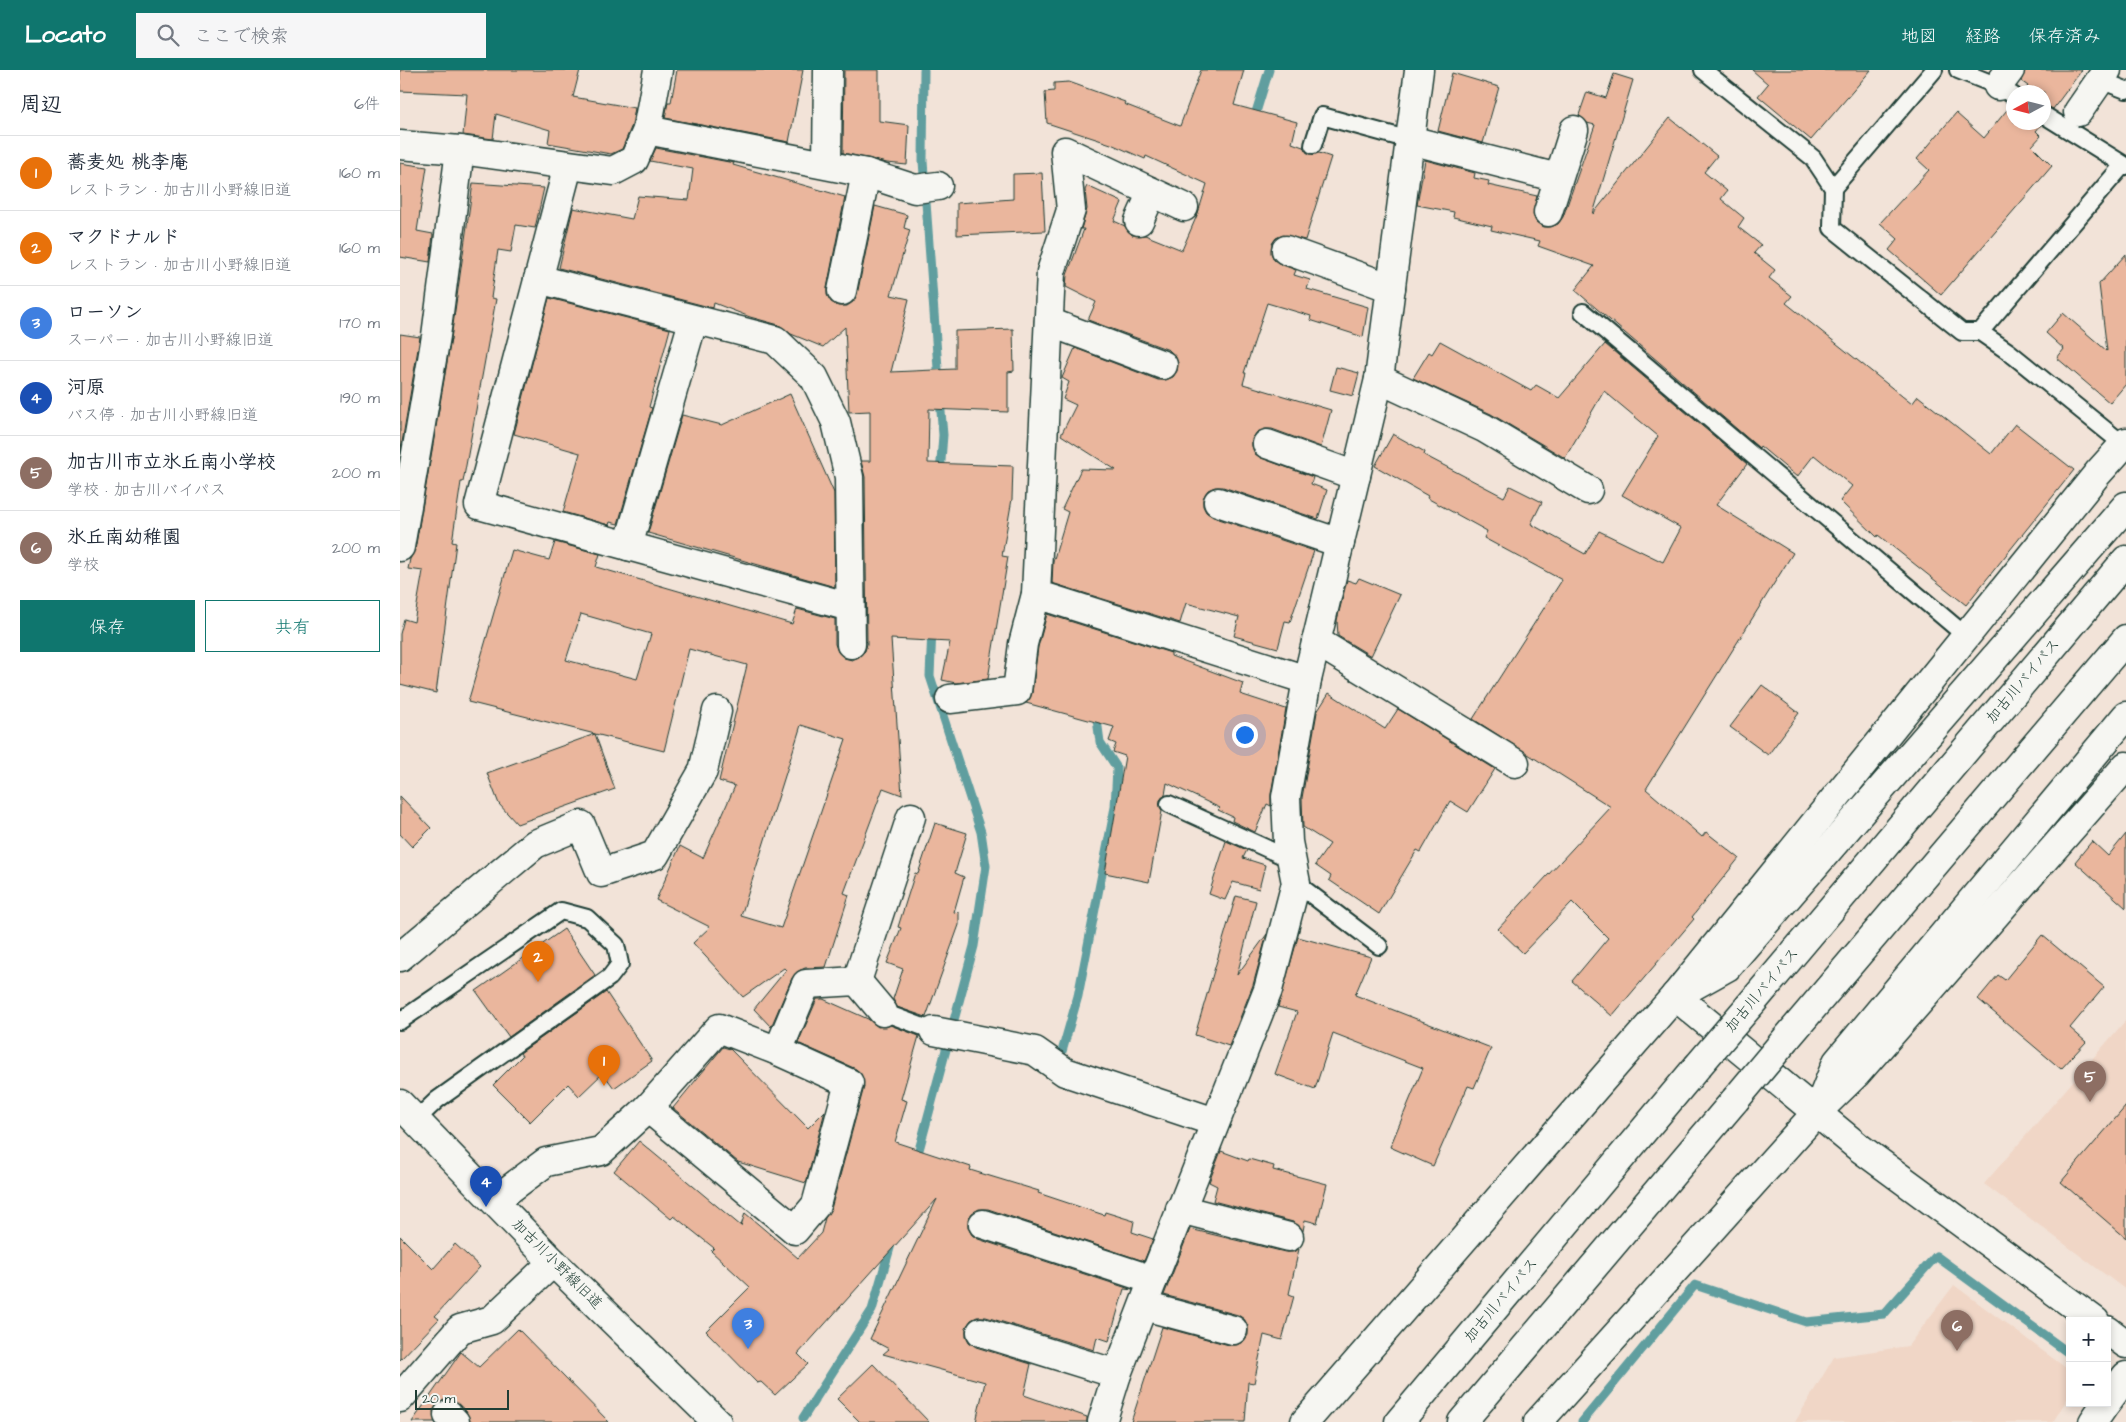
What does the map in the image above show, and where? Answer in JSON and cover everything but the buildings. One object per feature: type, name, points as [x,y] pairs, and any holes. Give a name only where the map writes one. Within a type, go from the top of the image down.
[{"type":"main road","points":[[400,145],[460,150],[613,171],[634,160],[647,130],[658,70]]},
{"type":"main road","points":[[827,164],[828,70]]},
{"type":"main road","points":[[1102,1422],[1117,1374],[1144,1306],[1152,1280],[1268,990],[1294,872],[1288,842],[1286,797],[1307,680],[1380,379],[1419,70]]},
{"type":"main road","points":[[2078,112],[2104,75]]},
{"type":"main road","points":[[647,130],[827,164],[926,187]]},
{"type":"main road","points":[[1548,212],[1574,130]]},
{"type":"main road","points":[[1410,140],[1558,178]]},
{"type":"main road","points":[[400,547],[436,336],[460,150]]},
{"type":"main road","points":[[950,699],[1017,691],[1023,644],[1036,594],[1051,272],[1071,210],[1065,151],[1184,207]]},
{"type":"main road","points":[[568,166],[478,505],[850,607]]},
{"type":"main road","points":[[842,291],[866,173]]},
{"type":"main road","points":[[1139,221],[1152,192]]},
{"type":"main road","points":[[1286,250],[1391,288]]},
{"type":"main road","points":[[538,279],[693,321],[776,340],[814,377],[836,422],[849,477],[851,644]]},
{"type":"main road","points":[[628,546],[693,321]]},
{"type":"main road","points":[[1049,322],[1163,365]]},
{"type":"main road","points":[[1380,379],[1484,428],[1588,490]]},
{"type":"main road","points":[[1266,444],[1356,476]]},
{"type":"main road","points":[[1305,1422],[1675,996],[1966,636],[2125,444]]},
{"type":"main road","points":[[1218,502],[1340,543]]},
{"type":"main road","points":[[1675,996],[1727,967],[2126,506]]},
{"type":"main road","name":"加古川バイパス","points":[[1399,1422],[2126,560]]},
{"type":"main road","points":[[1036,594],[1307,680]]},
{"type":"main road","points":[[1462,1422],[2126,639]]},
{"type":"main road","points":[[1316,641],[1515,763]]},
{"type":"main road","points":[[400,957],[535,844],[581,825],[601,873],[655,855],[703,771],[717,711]]},
{"type":"main road","points":[[1818,1112],[1837,1062],[2126,716]]},
{"type":"main road","points":[[1538,1422],[1818,1112],[1856,1074],[2126,766]]},
{"type":"main road","points":[[857,981],[911,817]]},
{"type":"main road","points":[[857,981],[883,1012]]},
{"type":"main road","points":[[778,1051],[806,984],[857,981]]},
{"type":"main road","points":[[1675,996],[1857,1146],[2090,1317]]},
{"type":"main road","points":[[495,1200],[546,1162],[601,1151],[648,1108],[719,1028],[778,1051],[849,1083],[816,1205],[795,1230],[648,1108]]},
{"type":"main road","points":[[934,1031],[1035,1050],[1065,1072],[1215,1122]]},
{"type":"main road","name":"加古川小野線旧道","points":[[408,1112],[553,1262],[717,1422]]},
{"type":"main road","points":[[1180,1209],[1289,1236]]},
{"type":"main road","points":[[983,1224],[1152,1280]]},
{"type":"main road","points":[[400,1398],[460,1329],[492,1320],[553,1262]]},
{"type":"main road","points":[[1144,1306],[1232,1330]]},
{"type":"main road","points":[[982,1332],[1117,1374]]},
{"type":"main road","points":[[2111,1333],[2126,1344]]},
{"type":"main road","points":[[2111,1397],[2126,1376]]},
{"type":"main road","points":[[2093,1422],[2104,1407]]},
{"type":"lane","points":[[1703,70],[1813,158],[1833,188],[1832,228],[1962,332],[1980,332],[2009,352],[2125,444]]},
{"type":"lane","points":[[1833,188],[1934,70]]},
{"type":"lane","points":[[1958,70],[2007,84]]},
{"type":"lane","points":[[2104,75],[2126,90]]},
{"type":"lane","points":[[1312,145],[1322,116],[1410,140]]},
{"type":"lane","points":[[1980,332],[2124,166],[2051,119]]},
{"type":"lane","points":[[1583,312],[1966,636]]},
{"type":"lane","points":[[1169,804],[1294,872],[1379,946]]},
{"type":"lane","points":[[400,1021],[561,911],[587,918],[616,945],[620,964],[610,977],[437,1100],[408,1112]]},
{"type":"lane","points":[[883,1012],[934,1031]]},
{"type":"shaded area","points":[[2126,1020],[2126,1290],[1984,1184]]},
{"type":"shaded area","points":[[1954,1285],[2066,1368],[2066,1401],[2053,1422],[1795,1422],[1834,1357],[1908,1346]]},
{"type":"waterway","points":[[924,70],[923,161],[939,382]]},
{"type":"waterway","points":[[1253,122],[1269,70]]},
{"type":"waterway","points":[[940,400],[943,435],[940,474]]},
{"type":"waterway","points":[[916,1161],[974,946],[986,866],[981,832],[930,676],[932,629]]},
{"type":"waterway","points":[[1061,1055],[1078,996],[1115,807],[1117,768],[1100,742],[1096,712]]},
{"type":"waterway","points":[[803,1418],[872,1310],[892,1241]]},
{"type":"waterway","points":[[1582,1422],[1695,1285],[1806,1322],[1884,1314],[1936,1256],[2066,1351]]},
{"type":"place","name":"マクドナルド","points":[[538,982]]},
{"type":"place","name":"蕎麦処 桃李庵","points":[[604,1086]]},
{"type":"place","name":"加古川市立氷丘南小学校","points":[[2090,1102]]},
{"type":"place","name":"河原","points":[[486,1207]]},
{"type":"place","name":"ローソン","points":[[748,1349]]},
{"type":"place","name":"氷丘南幼稚園","points":[[1957,1351]]}]
